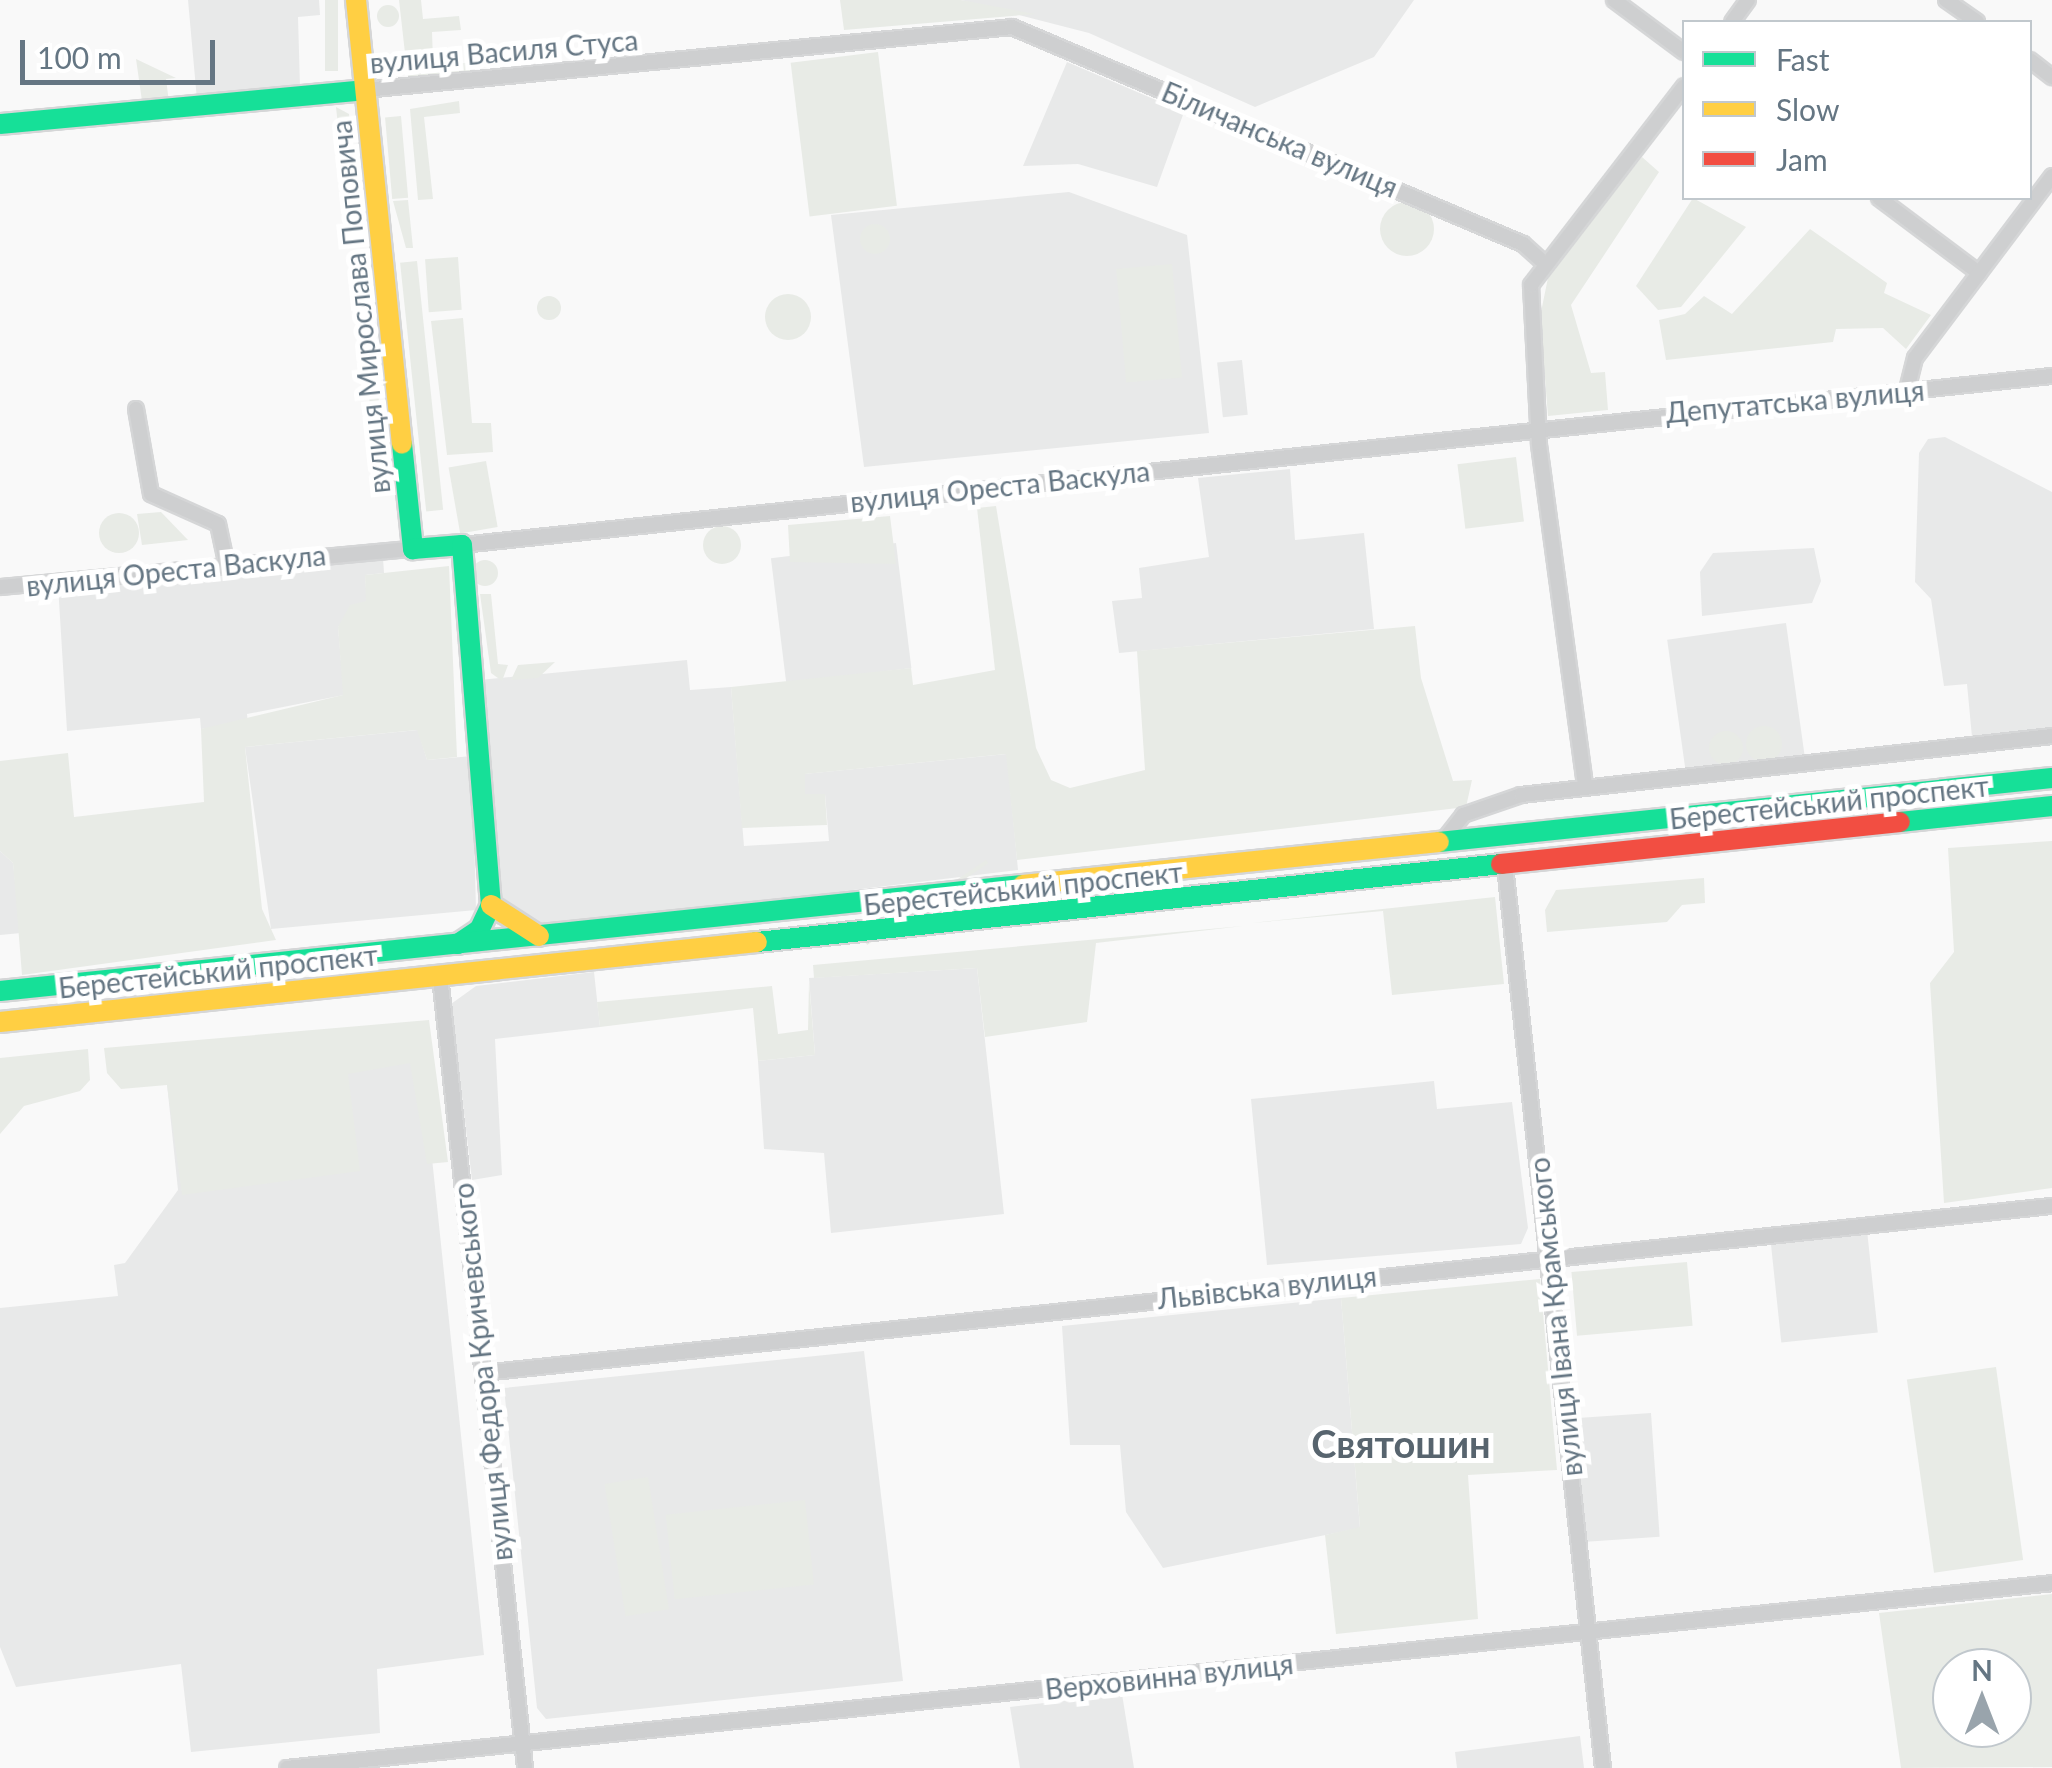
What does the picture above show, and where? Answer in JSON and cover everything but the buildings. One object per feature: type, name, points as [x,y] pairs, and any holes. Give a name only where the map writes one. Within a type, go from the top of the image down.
[{"type":"main road","name":"вулиця Мирослава Поповича","points":[[356,0],[413,550]]},
{"type":"main road","name":"вулиця Василя Стуса","points":[[0,124],[364,90]]},
{"type":"main road","points":[[413,550],[462,546],[491,904],[480,930],[457,946]]},
{"type":"main road","name":"Берестейський проспект","points":[[0,991],[2052,778]]},
{"type":"main road","name":"Берестейський проспект","points":[[0,1022],[2052,806]]},
{"type":"main road","points":[[491,904],[541,936]]},
{"type":"street","points":[[1614,0],[1682,51]]},
{"type":"street","points":[[1946,0],[1974,20]]},
{"type":"street","name":"вулиця Василя Стуса","points":[[364,90],[1012,27]]},
{"type":"street","name":"Біличанська вулиця","points":[[1012,27],[1522,244],[1542,261]]},
{"type":"street","points":[[2032,62],[2052,77]]},
{"type":"street","points":[[1584,786],[1538,426],[1528,311],[1542,261],[1682,88]]},
{"type":"street","points":[[1907,390],[1915,358],[2052,176]]},
{"type":"street","points":[[1882,200],[1979,273]]},
{"type":"street","name":"Депутатська вулиця","points":[[1538,426],[2052,376]]},
{"type":"street","points":[[136,409],[146,484],[159,502],[218,524],[226,562]]},
{"type":"street","name":"вулиця Ореста Васкула","points":[[462,546],[1538,426]]},
{"type":"street","name":"вулиця Ореста Васкула","points":[[0,588],[226,562],[413,550]]},
{"type":"street","name":"Берестейський проспект","points":[[1442,843],[1463,814],[1584,786],[2052,736]]},
{"type":"street","name":"вулиця Івана Крамського","points":[[1505,866],[1603,1768]]},
{"type":"street","name":"вулиця Федора Кричевського","points":[[440,976],[525,1768]]},
{"type":"street","name":"Львівська вулиця","points":[[482,1373],[2052,1206]]},
{"type":"street","name":"Верховинна вулиця","points":[[287,1768],[2052,1583]]},
{"type":"shaded area","points":[[188,0],[319,0],[320,15],[298,17],[300,86],[197,100]]},
{"type":"shaded area","points":[[325,0],[338,0],[338,71],[325,71]]},
{"type":"shaded area","points":[[399,0],[421,0],[423,19],[459,16],[461,30],[432,32],[433,60],[406,62]]},
{"type":"shaded area","points":[[840,0],[961,0],[1035,14],[844,30]]},
{"type":"shaded area","points":[[961,0],[1414,0],[1374,57],[1255,107],[1089,33]]},
{"type":"shaded area","points":[[388,5],[396,8],[396,24],[388,27],[380,24],[377,16],[380,8]]},
{"type":"shaded area","points":[[878,52],[897,206],[810,217],[791,63]]},
{"type":"shaded area","points":[[136,59],[176,78],[166,79],[169,102],[142,101]]},
{"type":"shaded area","points":[[474,62],[475,72],[408,79],[407,69]]},
{"type":"shaded area","points":[[1067,62],[1184,112],[1157,187],[1078,164],[1023,166]]},
{"type":"shaded area","points":[[459,101],[460,113],[424,117],[433,199],[418,200],[410,109]]},
{"type":"shaded area","points":[[336,107],[349,114],[362,246],[351,247]]},
{"type":"shaded area","points":[[401,116],[408,198],[392,199],[385,117]]},
{"type":"shaded area","points":[[1642,157],[1659,172],[1571,305],[1591,373],[1605,372],[1608,410],[1548,416],[1540,317],[1550,268]]},
{"type":"shaded area","points":[[1069,192],[1187,235],[1209,433],[864,467],[831,215]]},
{"type":"shaded area","points":[[408,200],[413,248],[406,248],[393,201]]},
{"type":"shaded area","points":[[1692,200],[1746,227],[1681,307],[1658,310],[1636,286]]},
{"type":"shaded area","points":[[1407,202],[1426,210],[1434,229],[1426,248],[1407,256],[1388,248],[1380,229],[1388,210]]},
{"type":"shaded area","points":[[875,224],[886,228],[890,239],[886,250],[875,254],[864,250],[860,239],[864,228]]},
{"type":"shaded area","points":[[1810,229],[1887,283],[1884,293],[1931,315],[1906,349],[1883,328],[1836,329],[1833,342],[1666,360],[1659,320],[1685,314],[1704,296],[1732,314]]},
{"type":"shaded area","points":[[458,257],[462,310],[429,312],[425,259]]},
{"type":"shaded area","points":[[417,261],[443,510],[426,511],[400,263]]},
{"type":"shaded area","points":[[1172,264],[1182,378],[1126,382],[1116,269]]},
{"type":"shaded area","points":[[355,274],[363,276],[386,457],[376,458]]},
{"type":"shaded area","points":[[788,294],[804,301],[811,317],[804,333],[788,340],[772,333],[765,317],[772,301]]},
{"type":"shaded area","points":[[549,296],[561,308],[549,320],[537,308]]},
{"type":"shaded area","points":[[463,318],[472,423],[491,423],[493,452],[447,455],[431,321]]},
{"type":"shaded area","points":[[1242,360],[1248,415],[1223,417],[1217,363]]},
{"type":"shaded area","points":[[1945,437],[2052,492],[2052,731],[1972,737],[1967,684],[1944,686],[1931,599],[1915,582],[1919,453],[1928,439]]},
{"type":"shaded area","points":[[1516,457],[1524,522],[1465,529],[1457,464]]},
{"type":"shaded area","points":[[486,461],[498,527],[460,534],[449,468]]},
{"type":"shaded area","points":[[1290,469],[1295,540],[1364,533],[1374,629],[1119,653],[1112,601],[1142,598],[1139,568],[1209,557],[1198,478]]},
{"type":"shaded area","points":[[996,506],[1036,748],[1051,780],[1070,788],[1145,770],[1137,651],[1415,626],[1421,678],[1453,781],[1472,780],[1466,807],[1017,860],[1006,754],[805,774],[805,794],[825,794],[827,825],[742,828],[731,687],[911,668],[913,685],[995,670],[977,508]]},
{"type":"shaded area","points":[[161,512],[188,540],[142,545],[137,514]]},
{"type":"shaded area","points":[[119,513],[133,519],[139,533],[133,547],[119,553],[105,547],[99,533],[105,519]]},
{"type":"shaded area","points":[[890,516],[896,564],[790,562],[788,525]]},
{"type":"shaded area","points":[[722,526],[735,532],[741,545],[735,558],[722,564],[709,558],[703,545],[709,532]]},
{"type":"shaded area","points":[[896,543],[911,668],[786,683],[771,558]]},
{"type":"shaded area","points":[[1814,548],[1821,581],[1812,603],[1702,616],[1700,572],[1713,553]]},
{"type":"shaded area","points":[[383,558],[384,573],[365,575],[367,602],[338,627],[344,695],[247,714],[248,725],[201,729],[200,718],[67,731],[58,585]]},
{"type":"shaded area","points":[[485,560],[494,564],[498,573],[494,582],[485,586],[476,582],[472,573],[476,564]]},
{"type":"shaded area","points":[[449,566],[457,757],[427,760],[417,730],[245,747],[262,909],[276,940],[22,975],[13,863],[0,851],[0,761],[68,753],[74,817],[204,802],[201,729],[343,695],[338,627],[350,605],[366,601],[365,575]]},
{"type":"shaded area","points":[[480,594],[491,594],[498,664],[508,665],[502,681],[491,673]]},
{"type":"shaded area","points":[[1786,623],[1805,758],[1686,774],[1667,640]]},
{"type":"shaded area","points":[[687,660],[690,690],[731,687],[744,846],[829,841],[825,794],[805,794],[804,774],[1007,754],[1018,870],[538,928],[498,907],[479,680]]},
{"type":"shaded area","points":[[555,662],[538,678],[511,680],[518,665]]},
{"type":"shaded area","points":[[1764,726],[1776,732],[1782,744],[1776,756],[1764,762],[1752,756],[1746,744],[1752,732]]},
{"type":"shaded area","points":[[418,730],[427,760],[472,756],[476,910],[271,929],[245,747]]},
{"type":"shaded area","points":[[1726,731],[1738,736],[1743,748],[1738,760],[1726,765],[1714,760],[1709,748],[1714,736]]},
{"type":"shaded area","points":[[2052,841],[2052,1188],[1944,1203],[1930,983],[1954,952],[1948,848]]},
{"type":"shaded area","points":[[0,851],[13,863],[21,933],[0,935]]},
{"type":"shaded area","points":[[986,860],[988,863],[867,945],[865,942]]},
{"type":"shaded area","points":[[1704,878],[1705,903],[1682,905],[1667,922],[1547,932],[1545,910],[1556,890]]},
{"type":"shaded area","points":[[1495,897],[1504,984],[1392,995],[1383,911],[1252,923]]},
{"type":"shaded area","points":[[1243,926],[1096,943],[1087,1022],[985,1037],[977,968],[814,978],[813,965]]},
{"type":"shaded area","points":[[977,968],[1004,1214],[831,1233],[824,1153],[764,1149],[758,1061],[815,1055],[809,978]]},
{"type":"shaded area","points":[[594,972],[600,1027],[495,1039],[502,1175],[472,1180],[451,1004],[476,986]]},
{"type":"shaded area","points":[[809,982],[815,1055],[758,1061],[753,1008],[600,1027],[597,1002],[772,986],[778,1034],[808,1030]]},
{"type":"shaded area","points":[[429,1020],[448,1162],[427,1164],[410,1063],[348,1074],[360,1171],[182,1195],[167,1085],[121,1089],[107,1073],[104,1048]]},
{"type":"shaded area","points":[[88,1049],[90,1080],[80,1091],[24,1106],[0,1134],[0,1058]]},
{"type":"shaded area","points":[[421,1053],[484,1655],[377,1669],[380,1733],[191,1752],[181,1664],[16,1687],[0,1647],[0,1308],[118,1296],[114,1265],[125,1263],[178,1190],[167,1084]]},
{"type":"shaded area","points":[[1434,1081],[1437,1109],[1512,1102],[1528,1228],[1521,1244],[1267,1265],[1251,1099]]},
{"type":"shaded area","points":[[1867,1230],[1878,1332],[1781,1343],[1771,1240]]},
{"type":"shaded area","points":[[1687,1262],[1693,1326],[1577,1336],[1571,1272]]},
{"type":"shaded area","points":[[1540,1279],[1557,1470],[1468,1475],[1478,1619],[1336,1634],[1325,1535],[1360,1527],[1341,1298]]},
{"type":"shaded area","points":[[1341,1298],[1360,1528],[1163,1568],[1126,1512],[1120,1445],[1070,1445],[1062,1326]]},
{"type":"shaded area","points":[[864,1351],[903,1681],[546,1719],[537,1708],[504,1388]]},
{"type":"shaded area","points":[[1996,1367],[2023,1560],[1934,1573],[1907,1380]]},
{"type":"shaded area","points":[[1651,1413],[1660,1537],[1583,1542],[1574,1418]]},
{"type":"shaded area","points":[[648,1477],[669,1609],[626,1616],[605,1484]]},
{"type":"shaded area","points":[[805,1500],[814,1585],[675,1599],[666,1515]]},
{"type":"shaded area","points":[[2052,1594],[2052,1767],[1901,1768],[1879,1613]]},
{"type":"shaded area","points":[[1122,1694],[1134,1768],[1020,1768],[1010,1707]]},
{"type":"shaded area","points":[[1580,1736],[1584,1768],[1457,1768],[1455,1752]]},
{"type":"traffic: fast","points":[[0,124],[364,90]]},
{"type":"traffic: fast","points":[[402,444],[413,549],[462,545],[491,905],[480,929],[458,944]]},
{"type":"traffic: fast","points":[[1439,842],[2052,778]]},
{"type":"traffic: fast","points":[[1900,822],[2052,806]]},
{"type":"traffic: fast","points":[[757,942],[1501,864]]},
{"type":"traffic: fast","points":[[0,991],[1023,885]]},
{"type":"traffic: slow","points":[[356,0],[402,444]]},
{"type":"traffic: slow","points":[[1023,885],[1439,842]]},
{"type":"traffic: slow","points":[[491,905],[539,936]]},
{"type":"traffic: slow","points":[[0,1022],[757,942]]},
{"type":"traffic: jam","points":[[1501,864],[1900,822]]},
{"type":"district","name":"Святошин","points":[[1401,1444]]}]
